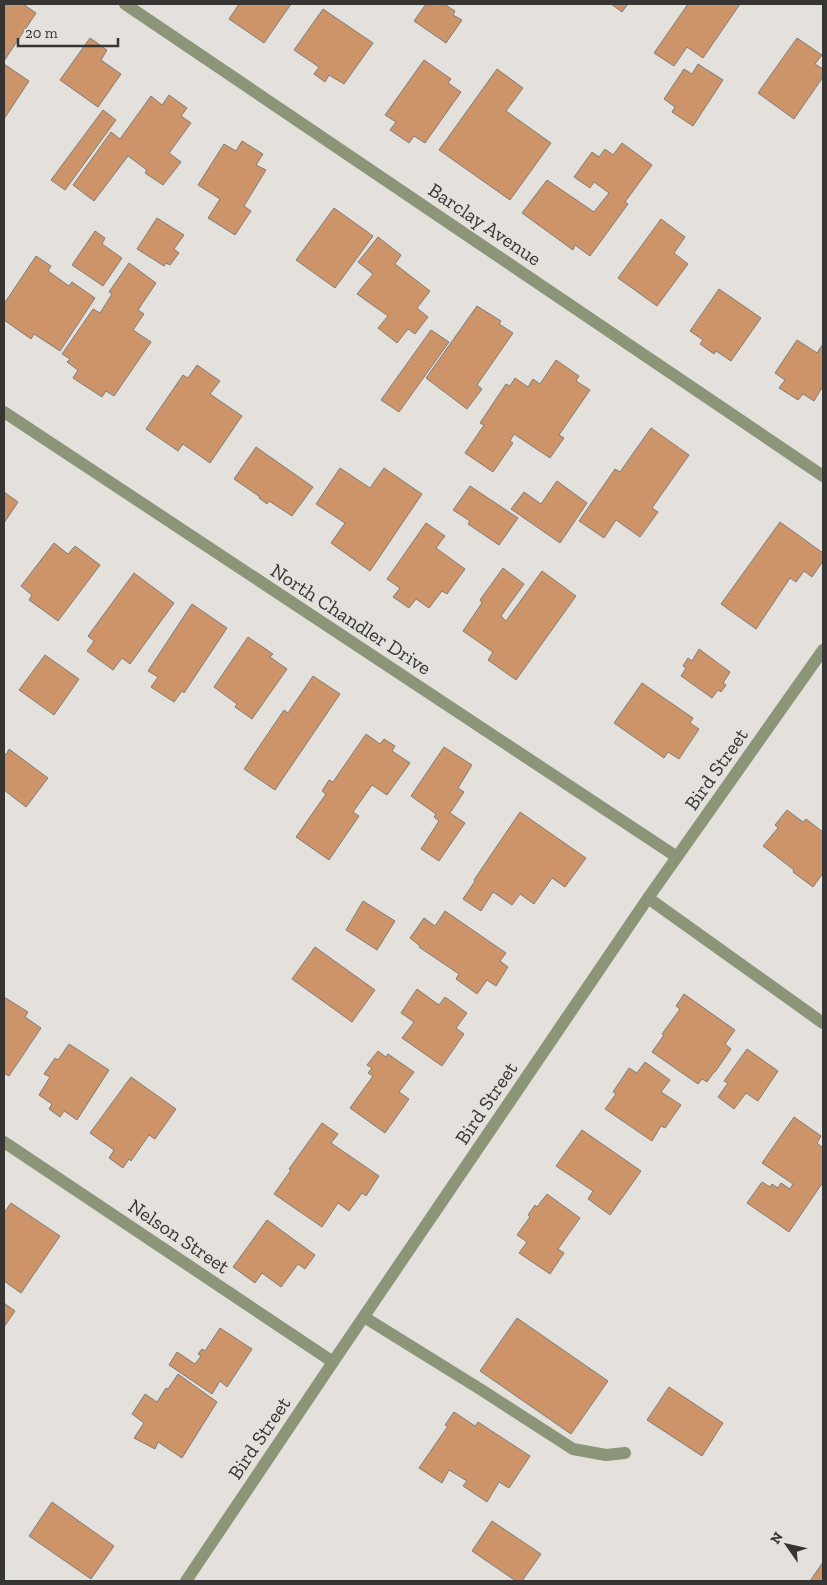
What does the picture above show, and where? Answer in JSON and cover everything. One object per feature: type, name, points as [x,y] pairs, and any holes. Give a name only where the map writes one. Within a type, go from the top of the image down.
[{"type":"street","name":"Barclay Avenue","points":[[125,4],[823,476]]},
{"type":"street","name":"North Chandler Drive","points":[[4,412],[677,857]]},
{"type":"street","name":"Bird Street","points":[[186,1581],[648,898],[823,650]]},
{"type":"street","points":[[648,898],[823,1023]]},
{"type":"street","name":"Nelson Street","points":[[4,1142],[333,1362]]},
{"type":"street","points":[[364,1317],[573,1449],[606,1455],[625,1453]]},
{"type":"building","points":[[4,4],[23,4],[36,13],[4,61]]},
{"type":"building","points":[[239,4],[291,4],[264,43],[229,19]]},
{"type":"building","points":[[426,4],[444,4],[455,11],[453,15],[462,20],[446,43],[414,21]]},
{"type":"building","points":[[611,4],[628,4],[622,12]]},
{"type":"building","points":[[688,4],[740,4],[703,58],[687,47],[674,66],[654,53]]},
{"type":"building","points":[[323,9],[373,43],[344,84],[329,75],[325,82],[314,74],[319,67],[294,50]]},
{"type":"building","points":[[90,38],[107,50],[101,60],[121,74],[98,107],[60,80]]},
{"type":"building","points":[[797,38],[822,55],[815,64],[823,69],[823,77],[794,119],[758,93]]},
{"type":"building","points":[[424,60],[451,79],[448,83],[461,92],[425,143],[414,136],[409,143],[390,130],[396,122],[385,115]]},
{"type":"building","points":[[4,64],[29,81],[4,119]]},
{"type":"building","points":[[698,64],[723,80],[693,126],[672,112],[675,107],[664,99],[684,69],[692,74]]},
{"type":"building","points":[[497,69],[523,88],[506,111],[551,143],[510,200],[439,150]]},
{"type":"building","points":[[169,95],[187,108],[181,116],[191,123],[169,153],[181,162],[163,185],[145,173],[147,170],[128,156],[94,201],[73,185],[111,132],[120,139],[151,96],[162,105]]},
{"type":"building","points":[[103,110],[116,120],[65,190],[51,180]]},
{"type":"building","points":[[242,141],[263,154],[256,165],[266,170],[244,206],[251,211],[235,235],[208,218],[220,199],[198,185],[224,144],[236,151]]},
{"type":"building","points":[[622,143],[652,165],[625,202],[628,204],[590,256],[575,245],[573,250],[522,213],[547,180],[594,212],[609,193],[594,182],[590,188],[574,177],[592,152],[599,157],[605,149],[613,155]]},
{"type":"building","points":[[334,208],[373,236],[335,288],[296,260]]},
{"type":"building","points":[[157,218],[184,235],[174,249],[179,253],[170,265],[166,263],[164,266],[137,249]]},
{"type":"building","points":[[661,219],[685,237],[674,253],[688,264],[657,306],[618,278]]},
{"type":"building","points":[[95,231],[105,238],[102,244],[122,258],[103,286],[72,265]]},
{"type":"building","points":[[378,237],[401,255],[395,264],[430,291],[417,308],[428,317],[415,334],[408,329],[397,343],[378,328],[388,316],[357,294],[373,274],[358,262]]},
{"type":"building","points":[[36,256],[51,266],[48,271],[69,286],[72,282],[95,298],[60,351],[34,334],[31,339],[4,320],[4,304]]},
{"type":"building","points":[[129,263],[156,283],[138,310],[144,314],[133,330],[151,342],[114,396],[106,391],[102,397],[73,378],[78,370],[67,362],[70,359],[62,354],[93,309],[100,313],[112,294],[109,292]]},
{"type":"building","points":[[719,289],[761,318],[731,361],[716,351],[714,354],[700,344],[703,340],[690,331]]},
{"type":"building","points":[[477,306],[501,321],[499,324],[513,333],[477,385],[482,389],[467,409],[426,378]]},
{"type":"building","points":[[431,330],[449,342],[399,412],[381,400]]},
{"type":"building","points":[[797,340],[817,353],[823,344],[823,386],[814,401],[803,394],[798,400],[779,388],[785,380],[775,373]]},
{"type":"building","points":[[556,360],[579,376],[576,381],[590,390],[559,435],[564,438],[550,458],[514,434],[510,441],[513,443],[493,472],[465,453],[484,425],[480,423],[506,384],[510,386],[515,378],[528,387],[533,379],[540,384]]},
{"type":"building","points":[[197,365],[220,381],[210,394],[242,416],[210,463],[183,444],[178,451],[146,429],[183,375],[188,378]]},
{"type":"building","points":[[651,428],[689,455],[652,508],[658,512],[640,537],[616,520],[604,538],[579,521],[615,469],[620,472]]},
{"type":"building","points":[[256,447],[313,487],[292,516],[269,501],[267,504],[234,479]]},
{"type":"building","points":[[340,468],[370,488],[384,468],[422,494],[370,571],[331,543],[345,523],[316,504]]},
{"type":"building","points":[[557,481],[587,503],[560,543],[511,509],[524,492],[541,504]]},
{"type":"building","points":[[470,486],[518,518],[499,545],[468,524],[470,521],[453,510]]},
{"type":"building","points":[[4,492],[18,502],[4,523]]},
{"type":"building","points":[[780,522],[823,553],[823,561],[812,577],[804,571],[796,582],[790,578],[756,629],[721,604]]},
{"type":"building","points":[[426,523],[445,536],[436,548],[465,569],[447,594],[442,591],[429,608],[416,599],[409,608],[393,597],[400,588],[387,579]]},
{"type":"building","points":[[54,543],[68,554],[75,546],[100,565],[58,621],[29,600],[32,595],[21,586]]},
{"type":"building","points":[[503,568],[524,584],[501,616],[506,621],[542,571],[576,596],[516,680],[488,660],[493,652],[463,631],[482,603],[480,600]]},
{"type":"building","points":[[134,573],[174,603],[130,664],[122,658],[113,670],[87,651],[94,641],[88,636]]},
{"type":"building","points":[[192,604],[227,628],[184,693],[182,691],[174,702],[151,687],[158,677],[148,671]]},
{"type":"building","points":[[248,637],[273,654],[270,657],[287,669],[252,719],[235,707],[237,704],[214,687]]},
{"type":"building","points":[[699,649],[730,672],[723,683],[726,685],[721,692],[718,690],[712,698],[681,676],[686,668],[683,666],[688,658],[692,661]]},
{"type":"building","points":[[45,655],[79,679],[54,715],[19,690]]},
{"type":"building","points":[[313,676],[340,694],[275,790],[244,769],[284,710],[288,713]]},
{"type":"building","points":[[642,683],[693,718],[690,723],[699,729],[679,759],[668,752],[664,758],[614,723]]},
{"type":"building","points":[[366,734],[380,744],[384,739],[395,746],[392,751],[410,763],[387,795],[372,785],[353,812],[359,816],[329,860],[296,837],[326,794],[322,791],[329,780],[333,782]]},
{"type":"building","points":[[444,747],[472,765],[458,788],[464,792],[450,813],[465,823],[439,861],[421,849],[439,821],[434,817],[436,814],[411,796]]},
{"type":"building","points":[[9,749],[48,778],[26,807],[4,790],[4,753],[6,755]]},
{"type":"building","points":[[787,810],[803,822],[806,819],[823,832],[823,873],[813,887],[763,846],[778,828],[775,825]]},
{"type":"building","points":[[520,812],[586,858],[565,887],[552,878],[534,904],[520,894],[512,905],[493,892],[481,911],[463,899]]},
{"type":"building","points":[[363,901],[395,921],[377,950],[346,930]]},
{"type":"building","points":[[445,911],[506,953],[500,961],[508,967],[496,986],[487,980],[477,994],[456,979],[459,974],[419,947],[410,938],[424,918],[435,926]]},
{"type":"building","points":[[315,947],[375,990],[352,1022],[292,979]]},
{"type":"building","points":[[417,989],[439,1005],[445,997],[467,1013],[456,1028],[464,1034],[442,1066],[402,1038],[414,1022],[401,1013]]},
{"type":"building","points":[[684,994],[735,1030],[725,1044],[731,1049],[707,1082],[702,1079],[698,1084],[652,1052],[680,1009],[676,1006]]},
{"type":"building","points":[[4,997],[28,1012],[25,1017],[41,1028],[9,1076],[4,1073]]},
{"type":"building","points":[[69,1044],[109,1070],[77,1120],[64,1111],[60,1117],[49,1109],[52,1104],[39,1095],[50,1077],[44,1074],[55,1058],[58,1060]]},
{"type":"building","points":[[747,1049],[778,1071],[758,1101],[746,1093],[734,1109],[718,1097],[728,1083],[724,1081]]},
{"type":"building","points":[[378,1051],[386,1057],[388,1054],[414,1072],[399,1092],[409,1099],[385,1133],[350,1108],[373,1076],[368,1073],[372,1068],[367,1065]]},
{"type":"building","points":[[645,1062],[670,1080],[661,1092],[681,1105],[665,1128],[661,1126],[652,1141],[605,1109],[616,1094],[613,1092],[629,1068],[637,1073]]},
{"type":"building","points":[[131,1077],[176,1109],[155,1139],[149,1135],[131,1161],[129,1159],[123,1168],[109,1158],[114,1150],[90,1133]]},
{"type":"building","points":[[794,1117],[821,1136],[817,1143],[823,1148],[823,1182],[789,1232],[747,1203],[762,1182],[770,1187],[772,1184],[778,1188],[781,1183],[790,1189],[793,1184],[762,1163]]},
{"type":"building","points":[[322,1123],[338,1134],[331,1143],[379,1176],[366,1196],[362,1193],[349,1211],[338,1203],[322,1227],[274,1194],[291,1170],[289,1169]]},
{"type":"building","points":[[582,1130],[641,1171],[610,1215],[588,1199],[593,1191],[556,1166]]},
{"type":"building","points":[[547,1194],[580,1218],[558,1249],[564,1253],[550,1274],[519,1253],[527,1242],[517,1235],[530,1217],[528,1215],[535,1205],[537,1207]]},
{"type":"building","points":[[11,1203],[60,1236],[21,1293],[4,1281],[4,1213]]},
{"type":"building","points":[[267,1220],[315,1255],[305,1269],[298,1264],[281,1287],[262,1273],[255,1283],[233,1267]]},
{"type":"building","points":[[4,1303],[15,1311],[4,1327]]},
{"type":"building","points":[[517,1318],[608,1381],[571,1434],[480,1371]]},
{"type":"building","points":[[220,1328],[252,1349],[227,1387],[220,1381],[212,1394],[169,1365],[177,1352],[195,1364],[201,1356],[198,1354],[202,1349],[205,1351]]},
{"type":"building","points":[[178,1374],[217,1402],[182,1458],[158,1442],[155,1449],[134,1438],[144,1423],[132,1414],[145,1394],[157,1402]]},
{"type":"building","points":[[669,1387],[723,1423],[702,1456],[647,1420]]},
{"type":"building","points":[[454,1412],[475,1426],[478,1422],[530,1456],[509,1488],[499,1482],[487,1502],[463,1486],[467,1481],[449,1470],[442,1483],[419,1468],[448,1426],[445,1425]]},
{"type":"building","points":[[52,1502],[114,1546],[91,1579],[29,1536]]},
{"type":"building","points":[[492,1521],[541,1554],[522,1581],[516,1581],[472,1551]]},
{"type":"building","points":[[823,1562],[823,1581],[810,1581]]}]
